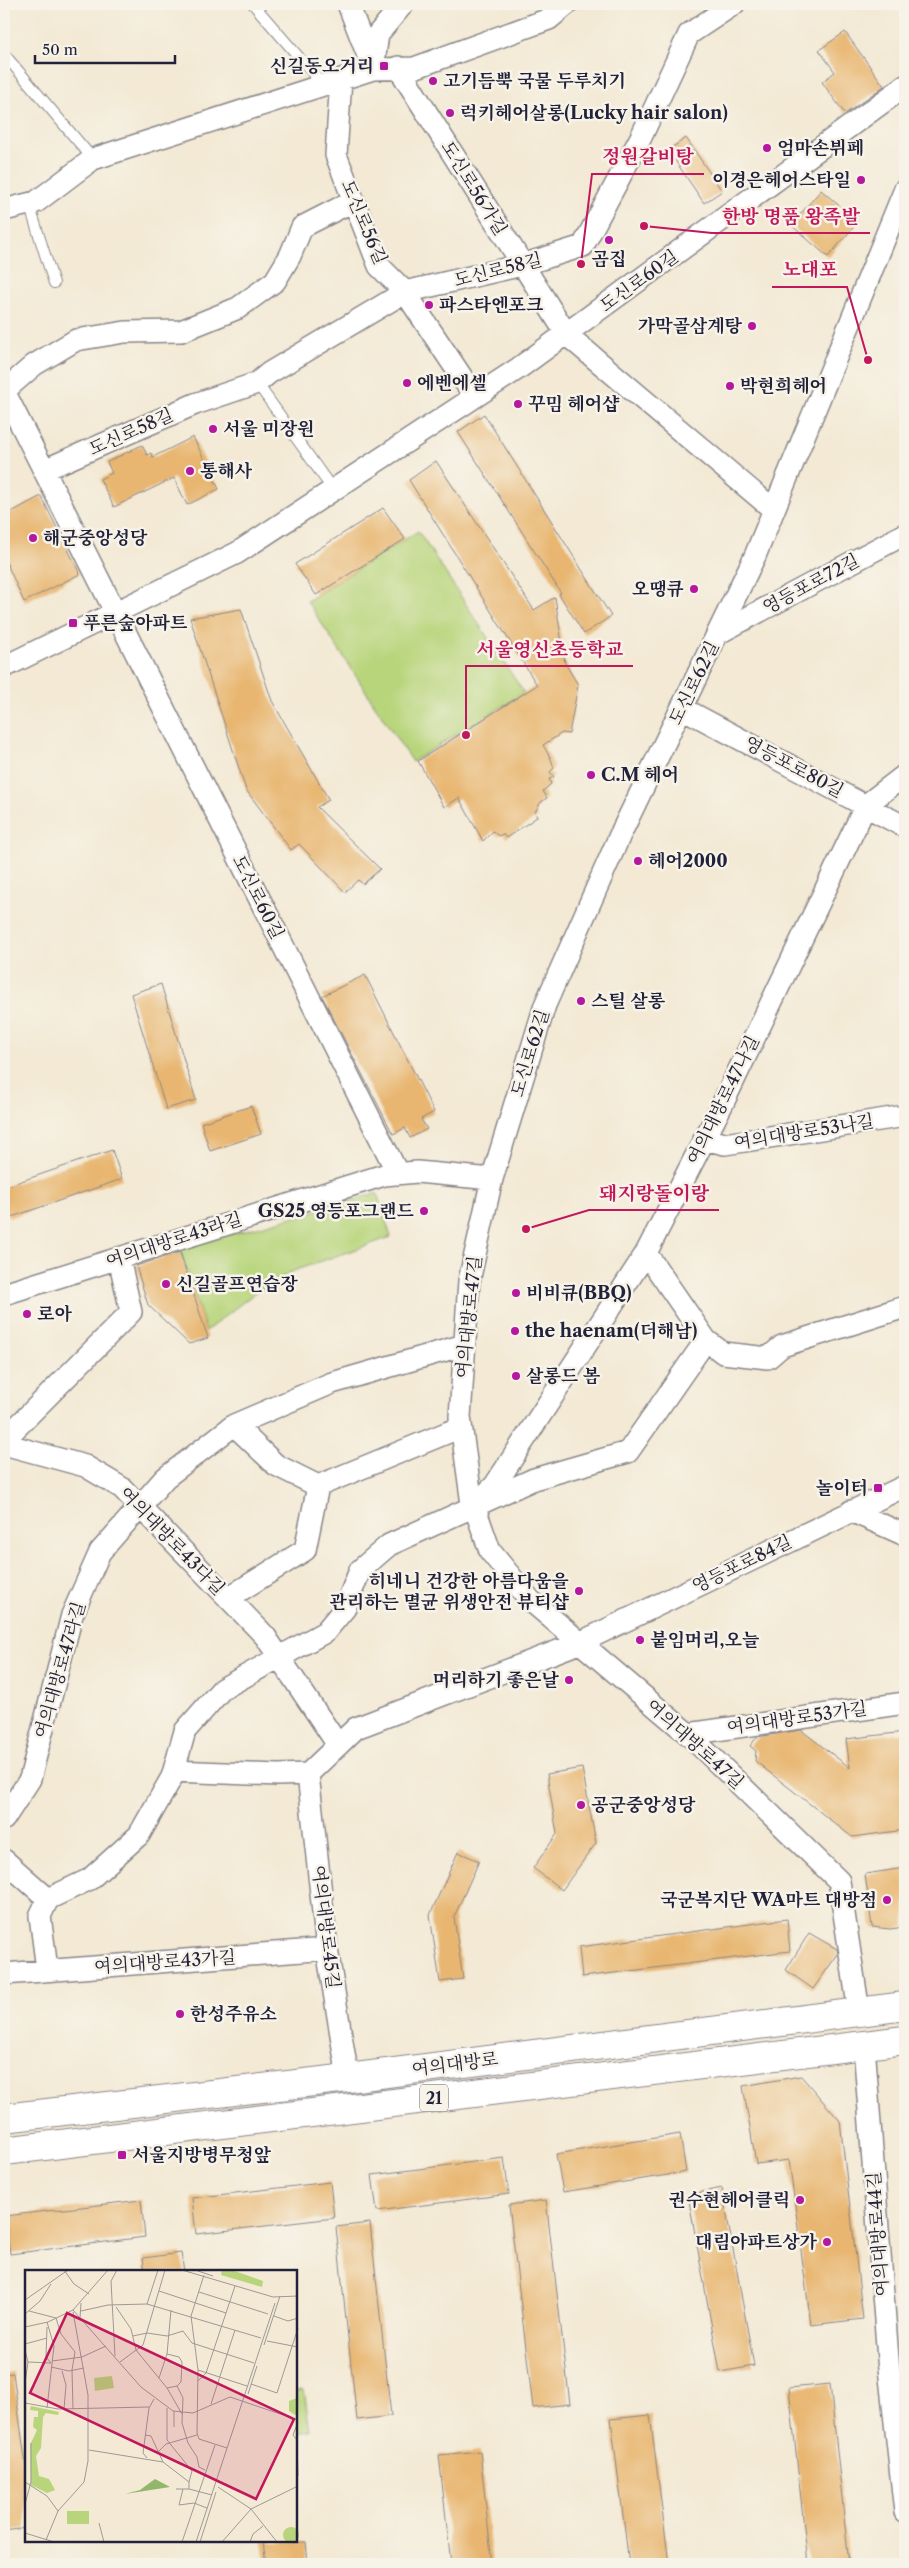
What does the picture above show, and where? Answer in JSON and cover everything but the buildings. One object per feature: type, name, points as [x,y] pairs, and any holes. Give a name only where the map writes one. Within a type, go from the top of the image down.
[{"type":"main road","name":"여의대방로","points":[[4,2118],[348,2078],[905,2006]]},
{"type":"main road","name":"여의대방로","points":[[4,2151],[905,2040]]},
{"type":"street","points":[[348,4],[373,69]]},
{"type":"street","points":[[373,69],[378,34],[403,4]]},
{"type":"street","points":[[4,210],[36,202],[93,160],[373,69],[414,68],[549,19],[566,4]]},
{"type":"street","name":"도신로58길","points":[[44,470],[195,404],[257,383],[269,373],[404,292],[522,265],[583,246],[641,137],[689,34],[734,4]]},
{"type":"street","name":"도신로56가길","points":[[398,67],[566,334]]},
{"type":"street","name":"도신로56길","points":[[332,82],[336,155],[379,266],[404,292],[474,397]]},
{"type":"street","name":"도신로60길","points":[[398,1174],[116,616],[237,552],[474,397],[566,334],[905,86]]},
{"type":"street","name":"도신로62길","points":[[492,1180],[545,1005],[620,835],[755,556],[905,189]]},
{"type":"street","points":[[4,667],[116,616],[4,391],[34,365],[76,340],[125,332],[181,331],[238,308],[275,281],[290,256],[302,227],[353,201]]},
{"type":"street","points":[[566,334],[774,510]]},
{"type":"street","name":"영등포로72길","points":[[717,634],[905,534]]},
{"type":"street","name":"영등포로80길","points":[[682,708],[905,827]]},
{"type":"street","points":[[866,806],[905,775]]},
{"type":"street","name":"여의대방로47나길","points":[[474,1506],[495,1485],[646,1253],[704,1139],[866,806]]},
{"type":"street","name":"여의대방로53나길","points":[[704,1139],[725,1144],[905,1116]]},
{"type":"street","name":"여의대방로43라길","points":[[4,1294],[384,1175],[417,1172],[492,1180]]},
{"type":"street","name":"여의대방로47길","points":[[492,1180],[469,1281],[460,1417],[474,1506],[490,1550],[530,1600],[688,1734],[838,1881],[859,2012]]},
{"type":"street","points":[[646,1253],[706,1340],[723,1353],[768,1358],[782,1346],[905,1307]]},
{"type":"street","points":[[4,1440],[131,1312],[119,1258]]},
{"type":"street","points":[[46,1970],[40,1916],[48,1899],[90,1880],[139,1834],[174,1771],[185,1731],[222,1689],[325,1632],[345,1608],[360,1570],[390,1545],[534,1479],[628,1452],[706,1340]]},
{"type":"street","name":"여의대방로47라길","points":[[4,1818],[30,1779],[72,1615],[100,1552],[165,1478],[234,1426],[332,1383],[464,1345]]},
{"type":"street","points":[[234,1426],[276,1465],[318,1486],[461,1427]]},
{"type":"street","name":"여의대방로43다길","points":[[4,1444],[85,1466],[122,1488],[265,1636],[338,1745]]},
{"type":"street","name":"여의대방로43다길","points":[[228,1598],[305,1550],[318,1486]]},
{"type":"street","name":"영등포로84길","points":[[579,1643],[905,1486]]},
{"type":"street","points":[[851,1512],[905,1535]]},
{"type":"street","points":[[174,1771],[278,1776],[308,1774],[356,1728],[579,1643]]},
{"type":"street","name":"여의대방로53가길","points":[[688,1734],[905,1703]]},
{"type":"street","name":"여의대방로45길","points":[[308,1774],[327,1949],[348,2078]]},
{"type":"street","points":[[4,1860],[48,1899]]},
{"type":"street","name":"여의대방로43가길","points":[[4,1974],[327,1949]]},
{"type":"street","name":"여의대방로44길","points":[[864,2045],[888,2359],[905,2512]]},
{"type":"lane","points":[[253,4],[332,82]]},
{"type":"lane","points":[[4,54],[93,160]]},
{"type":"lane","points":[[29,204],[54,283]]},
{"type":"lane","points":[[257,383],[333,490]]},
{"type":"green space","points":[[418,531],[524,693],[412,762],[307,601]]},
{"type":"green space","points":[[377,1193],[391,1237],[293,1271],[256,1292],[206,1331],[180,1249]]},
{"type":"green space","points":[[304,2390],[310,2431],[298,2433],[298,2391]]},
{"type":"place","name":"신길동오거리","points":[[384,66]]},
{"type":"place","name":"고기듬뿍 국물 두루치기","points":[[433,81]]},
{"type":"place","name":"럭키헤어살롱(Lucky hair salon)","points":[[450,113]]},
{"type":"place","name":"엄마손뷔페","points":[[767,148]]},
{"type":"place","name":"이경은헤어스타일","points":[[861,180]]},
{"type":"place","name":"한방 명품 왕족발","points":[[644,226]]},
{"type":"place","name":"곰집","points":[[609,240]]},
{"type":"place","name":"정원갈비탕","points":[[581,264]]},
{"type":"place","name":"파스타엔포크","points":[[429,305]]},
{"type":"place","name":"가막골삼계탕","points":[[752,326]]},
{"type":"place","name":"노대포","points":[[868,360]]},
{"type":"place","name":"에벤에셀","points":[[407,383]]},
{"type":"place","name":"박현희헤어","points":[[730,386]]},
{"type":"place","name":"꾸밈 헤어샵","points":[[518,404]]},
{"type":"place","name":"서울 미장원","points":[[213,429]]},
{"type":"place","name":"통해사","points":[[190,471]]},
{"type":"place","name":"해군중앙성당","points":[[33,538]]},
{"type":"place","name":"오땡큐","points":[[694,589]]},
{"type":"place","name":"푸른숲아파트","points":[[73,623]]},
{"type":"place","name":"서울영신초등학교","points":[[466,735]]},
{"type":"place","name":"C.M 헤어","points":[[591,775]]},
{"type":"place","name":"헤어2000","points":[[638,861]]},
{"type":"place","name":"스틸 살롱","points":[[581,1001]]},
{"type":"place","name":"GS25 영등포그랜드","points":[[424,1211]]},
{"type":"place","name":"돼지랑돌이랑","points":[[526,1229]]},
{"type":"place","name":"신길골프연습장","points":[[166,1284]]},
{"type":"place","name":"비비큐(BBQ)","points":[[516,1293]]},
{"type":"place","name":"로아","points":[[27,1314]]},
{"type":"place","name":"the haenam(더해남)","points":[[515,1331]]},
{"type":"place","name":"살롱드 봄","points":[[516,1376]]},
{"type":"place","name":"놀이터","points":[[878,1488]]},
{"type":"place","name":"히네니 건강한 아름다움을 관리하는 멸균 위생안전 뷰티샵","points":[[579,1591]]},
{"type":"place","name":"붙임머리,오늘","points":[[640,1640]]},
{"type":"place","name":"머리하기 좋은날","points":[[569,1680]]},
{"type":"place","name":"공군중앙성당","points":[[581,1805]]},
{"type":"place","name":"국군복지단 WA마트 대방점","points":[[887,1900]]},
{"type":"place","name":"한성주유소","points":[[180,2014]]},
{"type":"place","name":"서울지방병무청앞","points":[[122,2155]]},
{"type":"place","name":"권수현헤어클릭","points":[[800,2200]]},
{"type":"place","name":"대림아파트상가","points":[[827,2242]]}]
